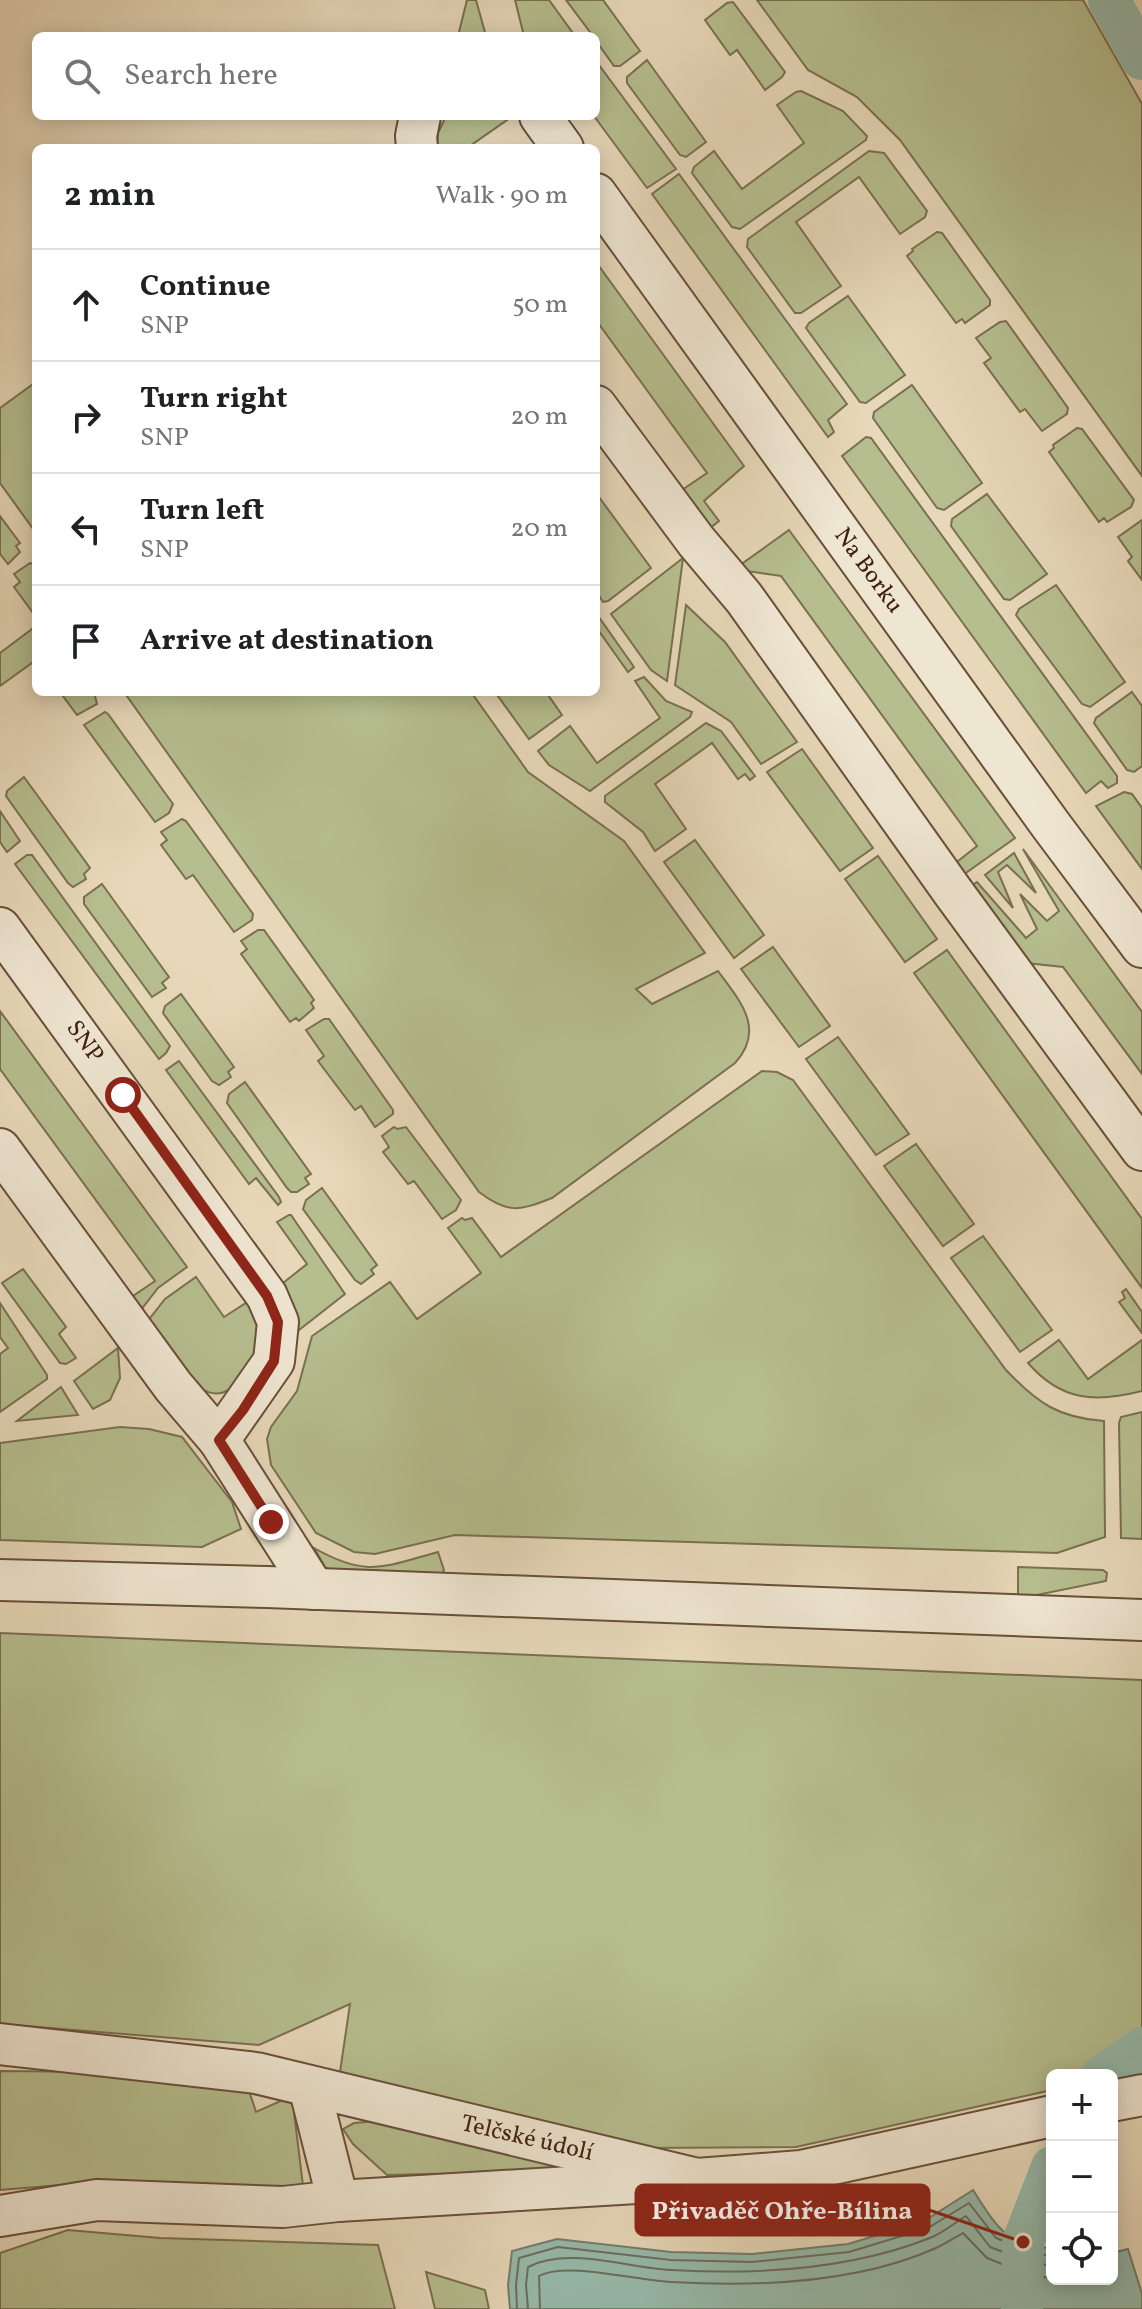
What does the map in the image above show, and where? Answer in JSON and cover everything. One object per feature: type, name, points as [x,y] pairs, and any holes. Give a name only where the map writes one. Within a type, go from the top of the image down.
[{"type":"street","points":[[417,144],[419,120]]},
{"type":"street","points":[[543,120],[560,144]]},
{"type":"street","name":"Na Borku","points":[[600,200],[1142,947]]},
{"type":"street","points":[[600,411],[696,541],[744,598],[953,892],[1142,1150]]},
{"type":"street","name":"SNP","points":[[0,928],[267,1296],[278,1322],[274,1361],[243,1410],[219,1440]]},
{"type":"street","points":[[0,1149],[173,1386],[219,1440],[314,1589]]},
{"type":"street","points":[[0,1580],[1142,1620]]},
{"type":"street","name":"Telčské údolí","points":[[0,2044],[256,2073],[697,2179],[801,2171],[1046,2117]]},
{"type":"street","points":[[309,2086],[338,2201]]},
{"type":"street","points":[[0,2216],[97,2200],[283,2207],[697,2179]]},
{"type":"shaded area","points":[[467,0],[476,0],[485,32],[459,32]]},
{"type":"shaded area","points":[[515,0],[549,0],[572,32],[523,32]]},
{"type":"shaded area","points":[[566,0],[603,0],[640,51],[620,66],[614,66],[600,47],[600,32],[590,32]]},
{"type":"shaded area","points":[[757,0],[1083,0],[1142,104],[1142,476],[900,140],[857,97],[808,70]]},
{"type":"shaded area","points":[[733,2],[785,72],[765,90],[737,50],[730,55],[705,20],[727,3]]},
{"type":"shaded area","points":[[647,60],[706,142],[686,157],[680,155],[627,83],[627,77]]},
{"type":"shaded area","points":[[600,66],[676,169],[647,188],[597,120],[600,120]]},
{"type":"shaded area","points":[[801,91],[843,111],[867,136],[866,140],[740,229],[732,227],[692,173],[694,167],[714,151],[742,189],[804,143],[777,105]]},
{"type":"shaded area","points":[[444,120],[507,120],[473,144],[437,144]]},
{"type":"shaded area","points":[[869,151],[884,153],[927,211],[925,217],[900,234],[859,177],[796,222],[841,286],[801,313],[795,313],[747,247],[748,239]]},
{"type":"shaded area","points":[[679,174],[847,404],[828,420],[834,432],[828,437],[652,194]]},
{"type":"shaded area","points":[[937,232],[942,233],[990,300],[990,305],[965,323],[962,319],[956,323],[907,256]]},
{"type":"shaded area","points":[[600,268],[744,466],[704,501],[719,521],[710,528],[682,490],[707,473],[600,326]]},
{"type":"shaded area","points":[[848,296],[905,375],[866,403],[860,402],[806,328]]},
{"type":"shaded area","points":[[1006,321],[1068,408],[1067,414],[1042,431],[1025,409],[1020,412],[984,363],[991,358],[976,338]]},
{"type":"shaded area","points":[[32,385],[32,527],[0,483],[0,408]]},
{"type":"shaded area","points":[[912,385],[982,483],[944,510],[937,508],[873,418],[874,412]]},
{"type":"shaded area","points":[[1077,428],[1082,429],[1134,500],[1131,507],[1107,522],[1104,518],[1099,522],[1049,452],[1053,445]]},
{"type":"shaded area","points":[[866,437],[871,438],[1117,776],[1117,783],[1108,788],[1101,781],[1086,793],[842,456]]},
{"type":"shaded area","points":[[987,494],[1047,574],[1010,600],[1004,599],[951,526],[952,519]]},
{"type":"shaded area","points":[[600,498],[651,568],[603,602],[600,597]]},
{"type":"shaded area","points":[[0,516],[20,543],[16,546],[20,552],[8,564],[0,554]]},
{"type":"shaded area","points":[[1142,520],[1142,580],[1128,561],[1132,557],[1118,537]]},
{"type":"shaded area","points":[[789,530],[1015,838],[963,875],[953,865],[977,846],[781,576],[740,570],[743,563]]},
{"type":"shaded area","points":[[683,558],[667,681],[651,670],[611,614]]},
{"type":"shaded area","points":[[32,564],[32,612],[14,587],[20,582],[14,574]]},
{"type":"shaded area","points":[[1056,585],[1125,682],[1090,707],[1082,704],[1016,615],[1019,609]]},
{"type":"shaded area","points":[[686,605],[725,642],[797,742],[761,764],[731,722],[675,685]]},
{"type":"shaded area","points":[[600,619],[634,667],[628,672],[600,633]]},
{"type":"shaded area","points":[[32,629],[32,663],[0,686],[0,653]]},
{"type":"shaded area","points":[[644,677],[666,701],[692,712],[690,717],[590,791],[549,765],[538,751],[570,726],[597,763],[660,718],[635,681]]},
{"type":"shaded area","points":[[1132,692],[1142,706],[1142,766],[1134,772],[1127,770],[1094,723],[1096,718]]},
{"type":"shaded area","points":[[63,696],[95,696],[97,704],[77,715]]},
{"type":"shaded area","points":[[127,696],[474,696],[528,772],[624,841],[705,953],[636,989],[652,1004],[718,971],[734,993],[749,1027],[744,1051],[735,1063],[552,1198],[514,1208],[498,1204],[479,1192]]},
{"type":"shaded area","points":[[498,696],[549,696],[562,715],[529,739]]},
{"type":"shaded area","points":[[105,712],[173,804],[169,813],[155,822],[84,725]]},
{"type":"shaded area","points":[[706,723],[721,731],[755,776],[750,780],[745,774],[738,779],[712,743],[655,784],[686,829],[655,851],[643,832],[605,802],[605,796]]},
{"type":"shaded area","points":[[802,749],[873,848],[840,871],[767,772]]},
{"type":"shaded area","points":[[24,777],[90,868],[84,874],[86,879],[73,887],[6,796],[7,791]]},
{"type":"shaded area","points":[[1124,792],[1132,794],[1142,808],[1142,869],[1096,806]]},
{"type":"shaded area","points":[[0,811],[20,841],[7,852],[0,842]]},
{"type":"shaded area","points":[[182,819],[253,914],[252,920],[234,932],[193,875],[186,879],[161,845],[167,840],[161,832]]},
{"type":"shaded area","points":[[695,840],[764,935],[734,958],[664,862]]},
{"type":"shaded area","points":[[1023,849],[1142,1012],[1142,1074],[1063,967],[1026,963],[971,886],[977,882],[1026,938],[1037,929],[1020,894],[1047,921],[1059,911]]},
{"type":"shaded area","points":[[1014,853],[1036,893],[1007,865],[998,872],[1013,908],[985,875]]},
{"type":"shaded area","points":[[32,855],[170,1046],[159,1059],[15,864]]},
{"type":"shaded area","points":[[878,856],[937,939],[905,962],[845,879]]},
{"type":"shaded area","points":[[102,884],[169,977],[162,983],[166,988],[152,997],[84,904],[84,897]]},
{"type":"shaded area","points":[[258,930],[264,930],[314,1000],[311,1003],[314,1008],[299,1021],[296,1018],[290,1022],[241,954],[247,949],[241,941]]},
{"type":"shaded area","points":[[773,947],[830,1026],[799,1047],[741,969]]},
{"type":"shaded area","points":[[947,950],[1142,1219],[1142,1288],[914,973]]},
{"type":"shaded area","points":[[181,994],[234,1067],[228,1072],[231,1077],[219,1085],[212,1081],[163,1013],[165,1006]]},
{"type":"shaded area","points":[[0,1011],[187,1267],[158,1288],[140,1311],[130,1298],[155,1281],[0,1069]]},
{"type":"shaded area","points":[[329,1019],[393,1110],[393,1114],[375,1127],[361,1106],[355,1110],[318,1061],[324,1056],[306,1030]]},
{"type":"shaded area","points":[[838,1037],[909,1134],[876,1155],[806,1059]]},
{"type":"shaded area","points":[[179,1061],[279,1197],[281,1202],[278,1205],[256,1178],[249,1184],[166,1070]]},
{"type":"shaded area","points":[[762,1071],[777,1072],[793,1080],[1017,1382],[1039,1400],[1061,1412],[1104,1421],[1105,1537],[1057,1553],[455,1535],[375,1554],[354,1552],[316,1533],[271,1465],[267,1439],[271,1427],[297,1391],[312,1336],[390,1282],[417,1319],[481,1273],[448,1228],[462,1218],[472,1218],[501,1257]]},
{"type":"shaded area","points":[[245,1082],[311,1174],[305,1178],[309,1184],[297,1192],[287,1188],[227,1103],[229,1094]]},
{"type":"shaded area","points":[[394,1127],[406,1127],[461,1200],[456,1210],[442,1219],[414,1181],[408,1184],[383,1152],[389,1147],[382,1136]]},
{"type":"shaded area","points":[[916,1144],[974,1224],[943,1246],[884,1166]]},
{"type":"shaded area","points":[[322,1188],[377,1265],[371,1270],[374,1274],[361,1284],[303,1209],[306,1200]]},
{"type":"shaded area","points":[[289,1215],[345,1294],[299,1330],[283,1283],[307,1264],[277,1222]]},
{"type":"shaded area","points":[[983,1236],[1052,1330],[1020,1352],[951,1258]]},
{"type":"shaded area","points":[[23,1269],[66,1327],[59,1334],[76,1358],[66,1364],[60,1363],[2,1283]]},
{"type":"shaded area","points":[[196,1277],[224,1317],[249,1301],[259,1326],[258,1351],[248,1371],[232,1388],[223,1392],[213,1393],[202,1389],[147,1322],[165,1299]]},
{"type":"shaded area","points":[[1126,1289],[1142,1312],[1142,1333],[1119,1302],[1125,1298],[1122,1292]]},
{"type":"shaded area","points":[[0,1303],[47,1379],[0,1412],[0,1354],[8,1348],[0,1337]]},
{"type":"shaded area","points":[[1059,1340],[1088,1379],[1142,1340],[1142,1391],[1094,1397],[1066,1392],[1053,1385],[1028,1363]]},
{"type":"shaded area","points":[[118,1348],[120,1378],[110,1400],[93,1409],[74,1381]]},
{"type":"shaded area","points":[[61,1387],[78,1415],[17,1421]]},
{"type":"shaded area","points":[[1142,1412],[1142,1539],[1121,1538],[1119,1423],[1121,1417]]},
{"type":"shaded area","points":[[120,1427],[149,1429],[182,1437],[232,1502],[241,1529],[202,1547],[0,1540],[0,1443]]},
{"type":"shaded area","points":[[314,1548],[348,1563],[375,1567],[438,1552],[444,1570],[441,1577],[338,1575],[325,1567]]},
{"type":"shaded area","points":[[1018,1567],[1103,1570],[1107,1573],[1106,1581],[1022,1598],[1018,1594]]},
{"type":"shaded area","points":[[0,1633],[1142,1680],[1142,2031],[1087,2069],[1046,2069],[1046,2091],[796,2147],[641,2148],[340,2072],[350,2004],[259,2045],[0,2024]]},
{"type":"shaded area","points":[[0,2071],[103,2072],[247,2085],[256,2112],[292,2096],[303,2186],[266,2191],[73,2184],[0,2190]]},
{"type":"shaded area","points":[[379,2121],[586,2170],[387,2175],[353,2144],[343,2129],[354,2123]]},
{"type":"shaded area","points":[[68,2230],[160,2238],[378,2245],[395,2309],[0,2309],[0,2253]]},
{"type":"shaded area","points":[[426,2272],[485,2290],[489,2309],[435,2309]]},
{"type":"water","points":[[973,2190],[1004,2231],[1023,2243],[1046,2248],[1046,2285],[1118,2285],[1118,2252],[1128,2249],[1142,2294],[1142,2309],[510,2309],[508,2285],[512,2251],[557,2239],[671,2252],[752,2254],[848,2244],[924,2221]]},
{"type":"waterway","points":[[1109,0],[1142,59]]},
{"type":"waterway","points":[[1112,2069],[1142,2048]]},
{"type":"waterway","points":[[1022,2309],[1023,2242],[1046,2183]]},
{"type":"place","name":"Přivaděč Ohře-Bílina","points":[[1023,2242]]},
{"type":"route","points":[[123,1095],[267,1296],[278,1322],[274,1361],[243,1410],[219,1440],[271,1522]]}]
